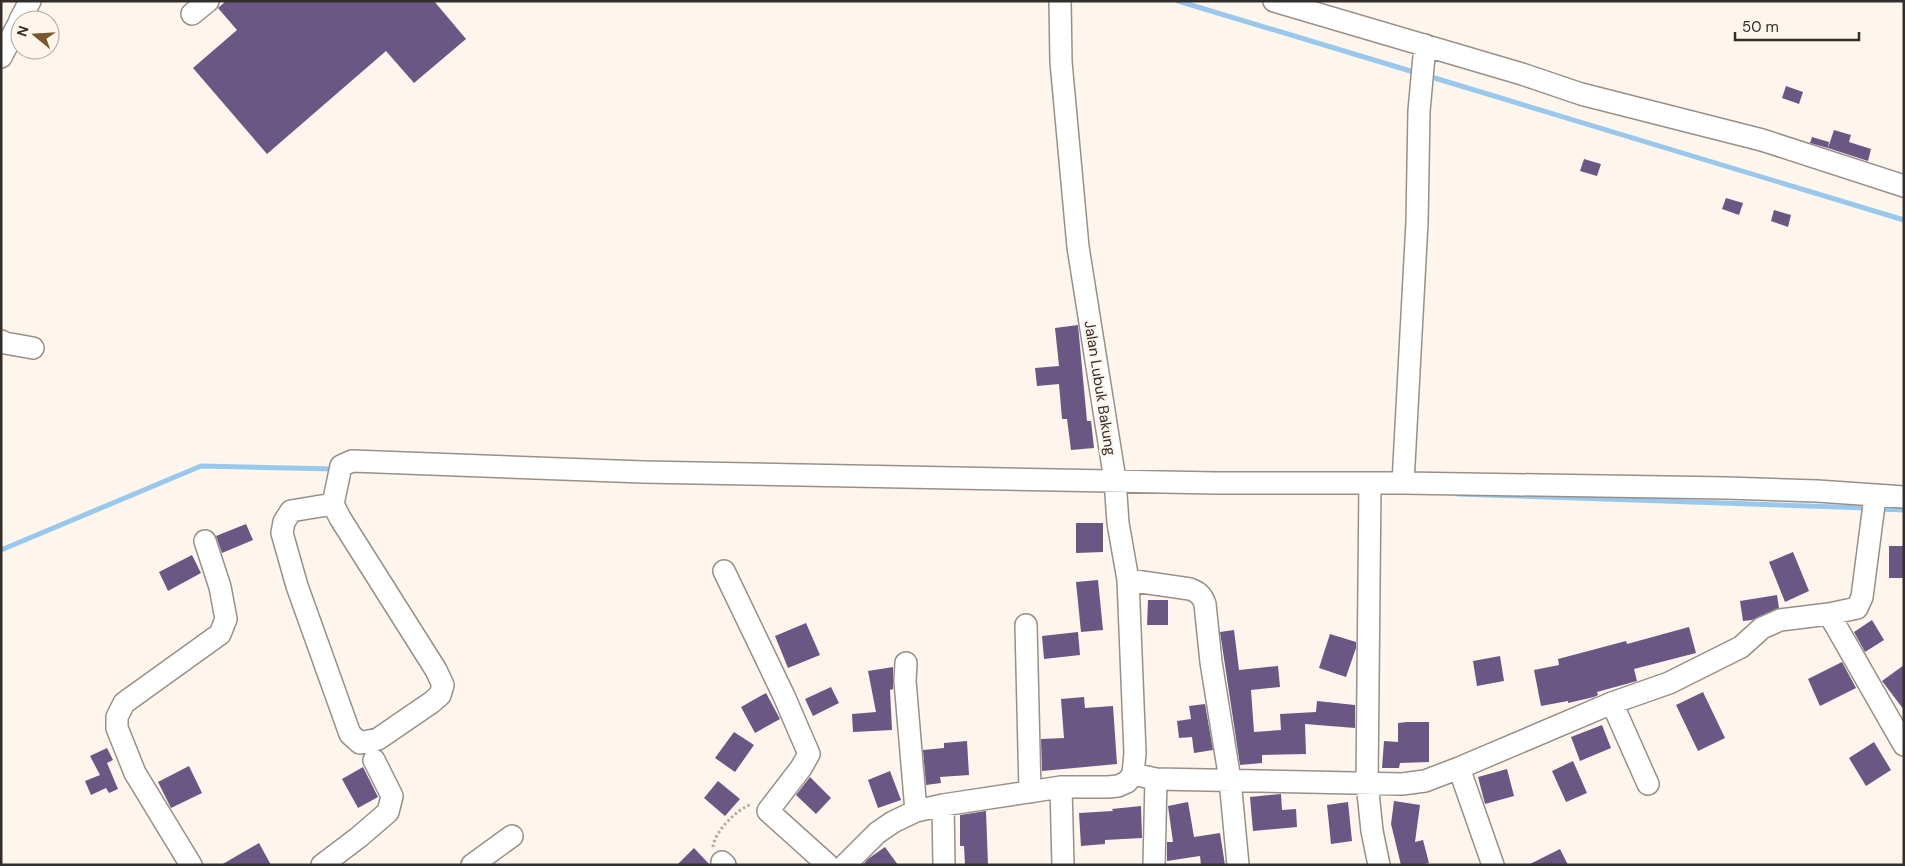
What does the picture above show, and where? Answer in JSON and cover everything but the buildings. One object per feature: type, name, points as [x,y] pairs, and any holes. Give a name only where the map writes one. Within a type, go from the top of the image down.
[{"type":"street","name":"Jalan Lubuk Bakung","points":[[1060,1],[1060,62],[1078,247],[1115,481],[1118,523],[1128,580],[1135,753],[1133,774]]},
{"type":"street","points":[[1274,1],[1425,51],[1522,74],[1581,94],[1762,140],[1904,186]]},
{"type":"street","points":[[1,58],[10,40]]},
{"type":"street","points":[[1403,483],[1417,222],[1420,95],[1425,51]]},
{"type":"street","points":[[1,341],[33,348]]},
{"type":"street","points":[[334,500],[291,511],[284,522],[282,533],[297,586],[350,734],[360,743],[378,738],[400,723],[440,695],[443,686],[436,670],[345,526],[334,500],[338,476],[342,466],[352,461],[643,472],[1370,486],[1403,483],[1726,488],[1817,491],[1875,500],[1904,497]]},
{"type":"street","points":[[1370,486],[1368,783],[1372,831],[1379,865]]},
{"type":"street","points":[[845,865],[877,833],[893,822],[916,811],[943,805],[1061,787],[1108,787],[1127,782],[1133,774],[1156,779],[1402,784],[1425,781],[1612,703],[1669,683],[1741,647],[1762,628],[1780,620],[1829,614],[1857,608],[1862,598],[1875,500]]},
{"type":"street","points":[[191,865],[135,773],[117,728],[117,717],[124,703],[220,634],[224,628],[226,619],[220,587],[205,541]]},
{"type":"street","points":[[724,571],[784,696],[809,754],[801,768],[768,811],[828,865]]},
{"type":"street","points":[[1128,580],[1190,589],[1202,597],[1230,780],[1238,865]]},
{"type":"street","points":[[1829,614],[1904,745]]},
{"type":"street","points":[[1026,625],[1030,792]]},
{"type":"street","points":[[906,663],[905,681],[916,811]]},
{"type":"street","points":[[1612,703],[1648,784]]},
{"type":"street","points":[[322,865],[360,837],[388,812],[392,796],[374,760]]},
{"type":"street","points":[[1459,768],[1493,865]]},
{"type":"street","points":[[1154,865],[1156,779]]},
{"type":"street","points":[[1061,787],[1063,865]]},
{"type":"street","points":[[943,805],[944,865]]},
{"type":"street","points":[[472,865],[512,836]]},
{"type":"path","points":[[724,863],[713,852],[714,838],[740,810],[752,804],[768,811]]},
{"type":"waterway","points":[[1178,1],[1417,73]]},
{"type":"waterway","points":[[1428,76],[1904,220]]},
{"type":"waterway","points":[[1,550],[201,466],[336,469]]},
{"type":"waterway","points":[[1457,494],[1868,508]]},
{"type":"waterway","points":[[1879,509],[1904,510]]}]
